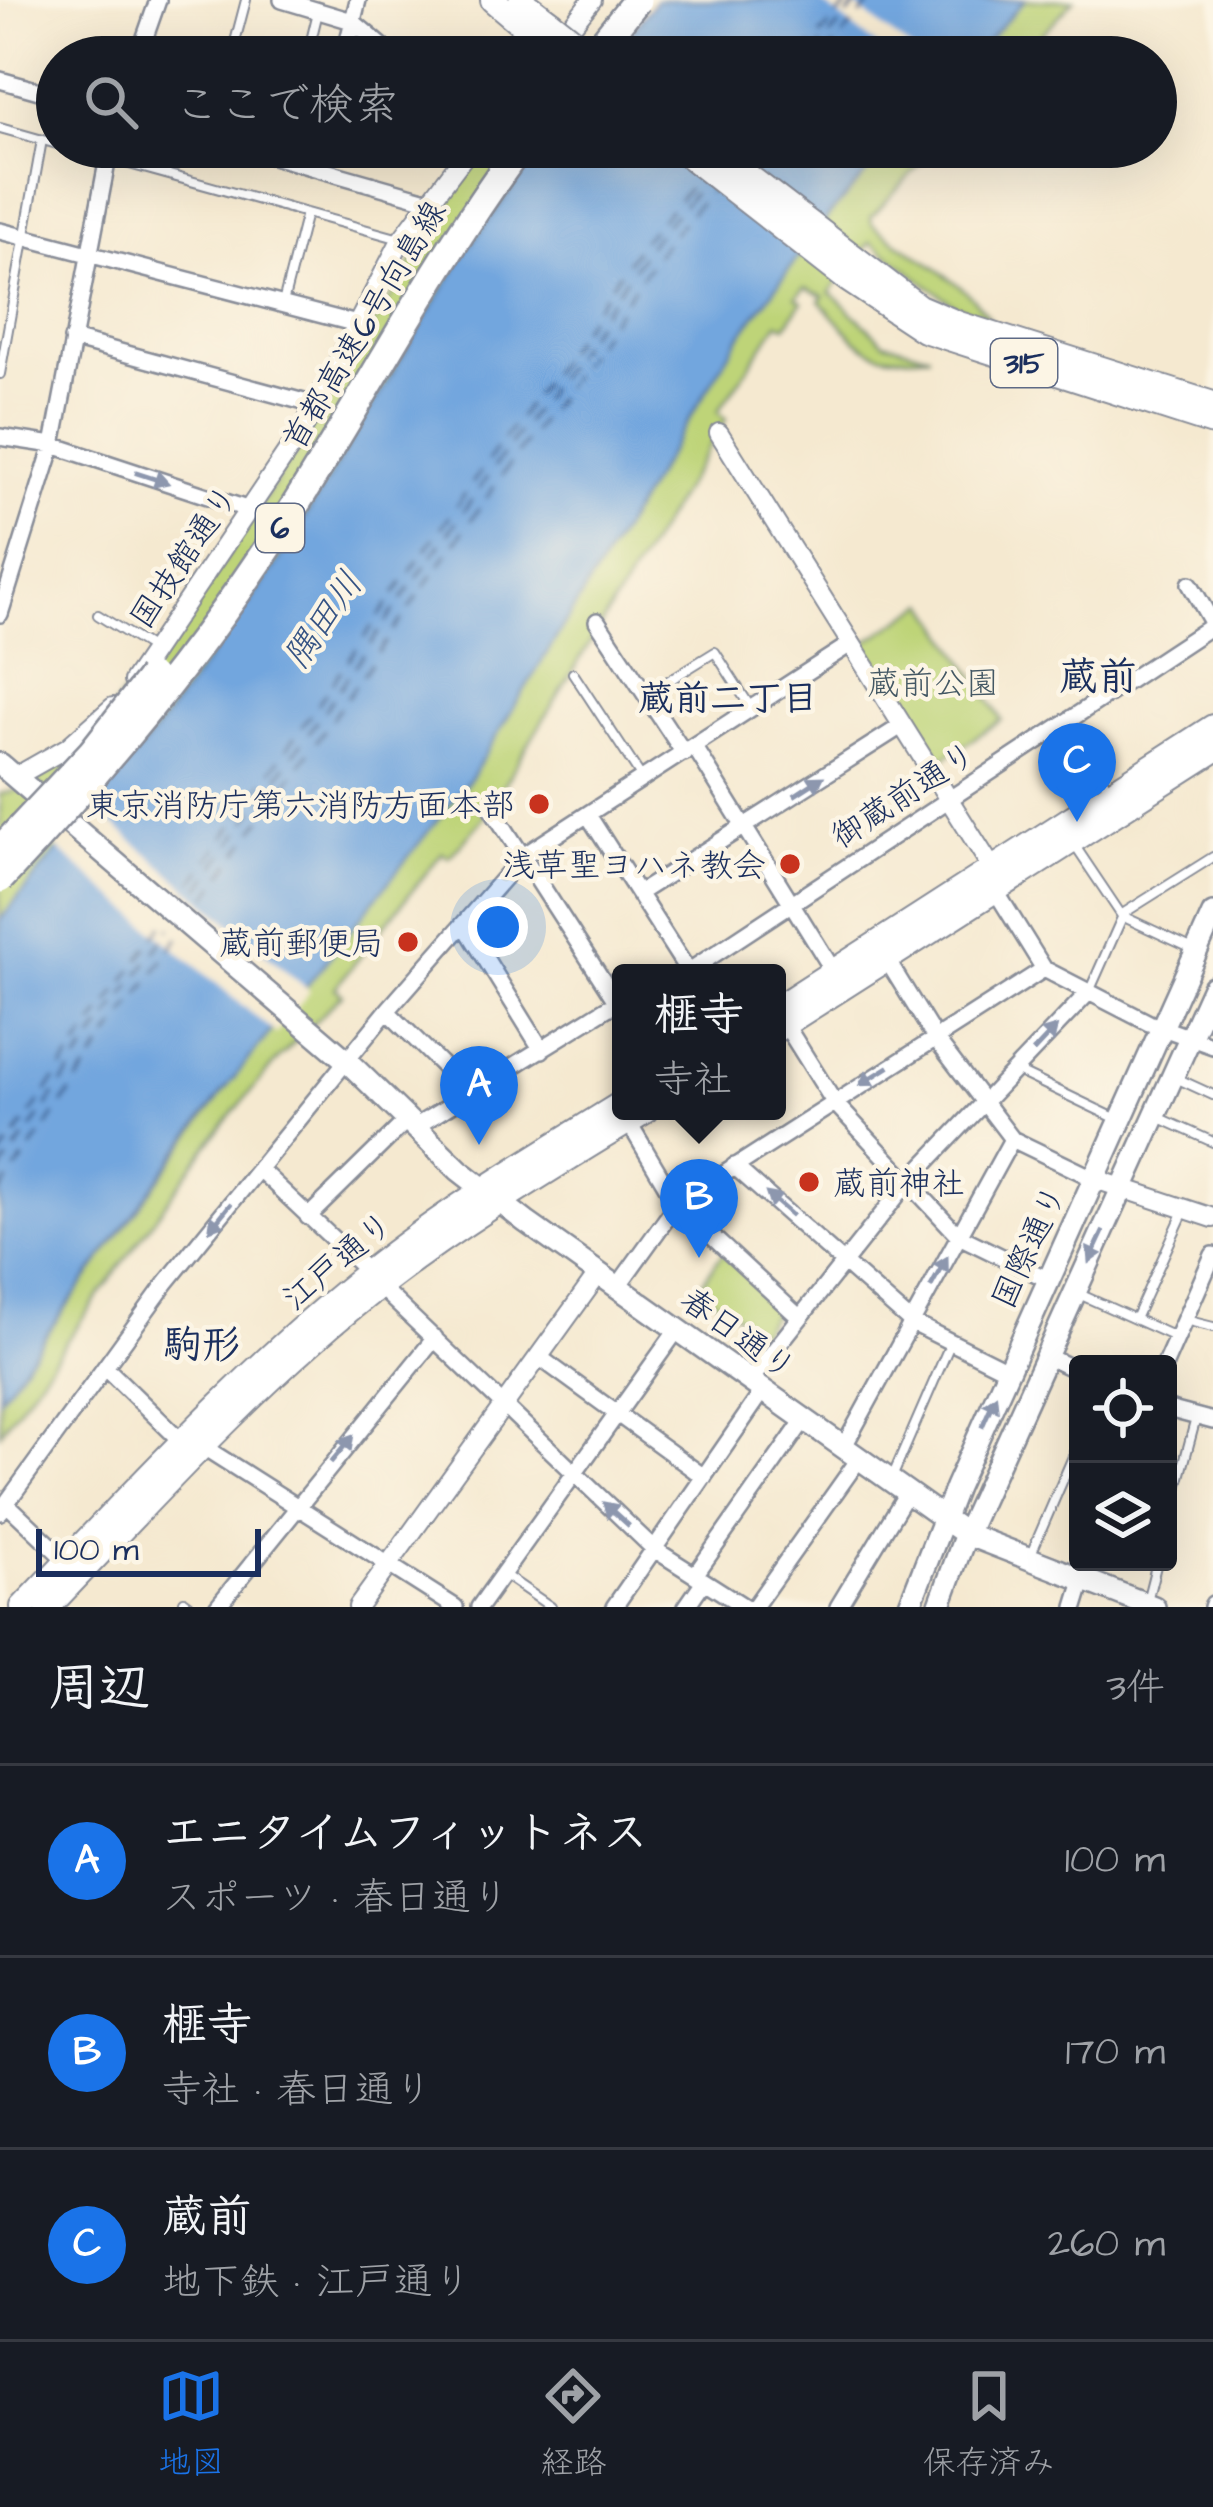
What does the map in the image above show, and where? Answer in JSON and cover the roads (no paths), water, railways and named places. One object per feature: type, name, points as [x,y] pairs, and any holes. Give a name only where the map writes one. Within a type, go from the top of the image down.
[{"type":"highway","points":[[583,36],[613,0]]},
{"type":"highway","points":[[609,36],[637,0]]},
{"type":"highway","name":"首都高速6号向島線","points":[[0,850],[92,752],[249,543],[430,242],[483,168]]},
{"type":"highway","name":"首都高速6号向島線","points":[[0,879],[116,751],[226,608],[311,479],[445,253],[505,168]]},
{"type":"highway","name":"6","points":[[0,828],[92,752]]},
{"type":"main road","points":[[493,0],[541,36]]},
{"type":"main road","points":[[521,0],[543,36]]},
{"type":"main road","name":"315","points":[[708,168],[853,271],[940,317],[1213,404]]},
{"type":"main road","name":"315","points":[[734,168],[898,315],[949,340],[1213,423]]},
{"type":"main road","points":[[786,1017],[887,960],[1111,793],[1213,727]]},
{"type":"main road","points":[[786,1015],[834,972],[998,877],[1071,841],[1213,752]]},
{"type":"main road","name":"春日通り","points":[[7,771],[347,1061],[491,1194],[608,1280],[966,1534],[1077,1572],[1150,1606]]},
{"type":"main road","name":"国際通り","points":[[909,1607],[1007,1370],[1213,914]]},
{"type":"main road","name":"国際通り","points":[[939,1607],[966,1534],[1213,987]]},
{"type":"main road","name":"江戸通り","points":[[23,1607],[191,1443],[374,1279],[491,1194],[617,1120]]},
{"type":"main road","name":"江戸通り","points":[[48,1607],[191,1443]]},
{"type":"street","points":[[145,36],[158,0]]},
{"type":"street","points":[[282,0],[352,21],[370,36]]},
{"type":"street","points":[[349,36],[358,0]]},
{"type":"street","points":[[549,36],[592,0]]},
{"type":"street","points":[[0,80],[36,90]]},
{"type":"street","points":[[0,614],[53,445],[106,168]]},
{"type":"street","points":[[316,168],[427,200]]},
{"type":"street","name":"国技館通り","points":[[7,771],[105,717],[156,651],[315,405],[401,240],[454,168]]},
{"type":"street","points":[[0,231],[357,324]]},
{"type":"street","points":[[72,339],[315,405]]},
{"type":"street","points":[[719,433],[998,877],[1000,898],[1044,969],[1162,1028],[1213,1046]]},
{"type":"street","points":[[0,437],[53,445],[250,510]]},
{"type":"street","points":[[1190,584],[1213,625]]},
{"type":"street","points":[[597,621],[743,828],[834,972]]},
{"type":"street","name":"御蔵前通り","points":[[699,964],[1213,625]]},
{"type":"street","points":[[67,1561],[3,1508],[259,1169],[387,1011],[523,856],[852,643]]},
{"type":"street","points":[[639,893],[903,725]]},
{"type":"street","points":[[490,806],[612,994]]},
{"type":"street","points":[[588,815],[682,964]]},
{"type":"street","points":[[464,924],[542,1050]]},
{"type":"street","points":[[887,960],[934,1039],[1012,1138],[1095,1179],[1213,1218]]},
{"type":"street","points":[[358,1607],[539,1357],[676,1204],[1044,969]]},
{"type":"street","points":[[614,1607],[704,1477],[800,1318],[907,1183],[1088,993]]},
{"type":"street","points":[[308,1217],[411,1123],[612,1007]]},
{"type":"street","points":[[387,1011],[470,1093]]},
{"type":"street","points":[[786,1029],[834,1102],[959,1237],[1049,1280]]},
{"type":"street","points":[[635,1120],[676,1204],[800,1318]]},
{"type":"street","points":[[754,1607],[851,1454],[911,1322],[1012,1138]]},
{"type":"street","points":[[734,1166],[911,1322],[1007,1370]]},
{"type":"street","points":[[259,1169],[506,1401],[571,1474],[654,1549],[745,1607]]},
{"type":"street","points":[[1169,1355],[1213,1255]]},
{"type":"street","points":[[479,1607],[677,1330]]},
{"type":"street","points":[[217,1607],[295,1505],[435,1338]]},
{"type":"street","points":[[1046,1356],[1069,1367]]},
{"type":"street","points":[[539,1357],[704,1477]]},
{"type":"street","points":[[106,1368],[191,1443],[455,1607]]},
{"type":"street","points":[[686,1607],[700,1578],[804,1420]]},
{"type":"street","points":[[838,1607],[898,1487]]},
{"type":"street","points":[[1075,1607],[1077,1572]]},
{"type":"lane","points":[[237,36],[246,0]]},
{"type":"lane","points":[[312,36],[319,11]]},
{"type":"lane","points":[[0,128],[36,138]]},
{"type":"lane","points":[[0,374],[37,168]]},
{"type":"lane","points":[[157,168],[401,240]]},
{"type":"lane","points":[[283,305],[306,214]]},
{"type":"lane","points":[[98,614],[156,651]]},
{"type":"lane","points":[[646,695],[715,652],[751,709]]},
{"type":"lane","points":[[573,673],[643,779]]},
{"type":"lane","points":[[1069,720],[1111,793]]},
{"type":"lane","points":[[1071,841],[1122,916],[1197,950]]},
{"type":"lane","points":[[1088,993],[1122,916],[1213,857]]},
{"type":"lane","points":[[1016,1070],[1120,1120]]},
{"type":"lane","points":[[1173,1076],[1213,1094]]},
{"type":"lane","points":[[1155,1116],[1213,1142]]},
{"type":"lane","points":[[1135,1319],[1185,1209]]},
{"type":"lane","points":[[1075,1292],[1176,1338]]},
{"type":"lane","points":[[1185,1320],[1213,1327]]},
{"type":"lane","points":[[898,1487],[951,1342]]},
{"type":"lane","points":[[1177,1473],[1204,1418]]},
{"type":"lane","points":[[1028,1559],[1069,1475]]},
{"type":"lane","points":[[1150,1606],[1156,1571]]},
{"type":"lane","points":[[502,1573],[551,1607]]},
{"type":"water","points":[[656,0],[1025,0],[992,36],[628,36]]},
{"type":"water","name":"隅田川","points":[[527,168],[871,168],[829,215],[738,339],[472,776],[205,1115],[0,1398],[0,920],[153,734],[274,568],[468,248]]},
{"type":"place","name":"東京消防庁第六消防方面本部","points":[[539,804]]},
{"type":"place","name":"蔵前","points":[[1077,822]]},
{"type":"place","name":"浅草聖ヨハネ教会","points":[[790,864]]},
{"type":"place","name":"蔵前郵便局","points":[[408,942]]},
{"type":"place","name":"エニタイムフィットネス","points":[[479,1145]]},
{"type":"place","name":"蔵前神社","points":[[809,1182]]},
{"type":"place","name":"榧寺","points":[[699,1258]]},
{"type":"district","name":"蔵前","points":[[1098,675]]},
{"type":"district","name":"蔵前二丁目","points":[[728,697]]},
{"type":"district","name":"駒形","points":[[202,1343]]},
{"type":"park label","name":"蔵前公園","points":[[933,682]]}]
